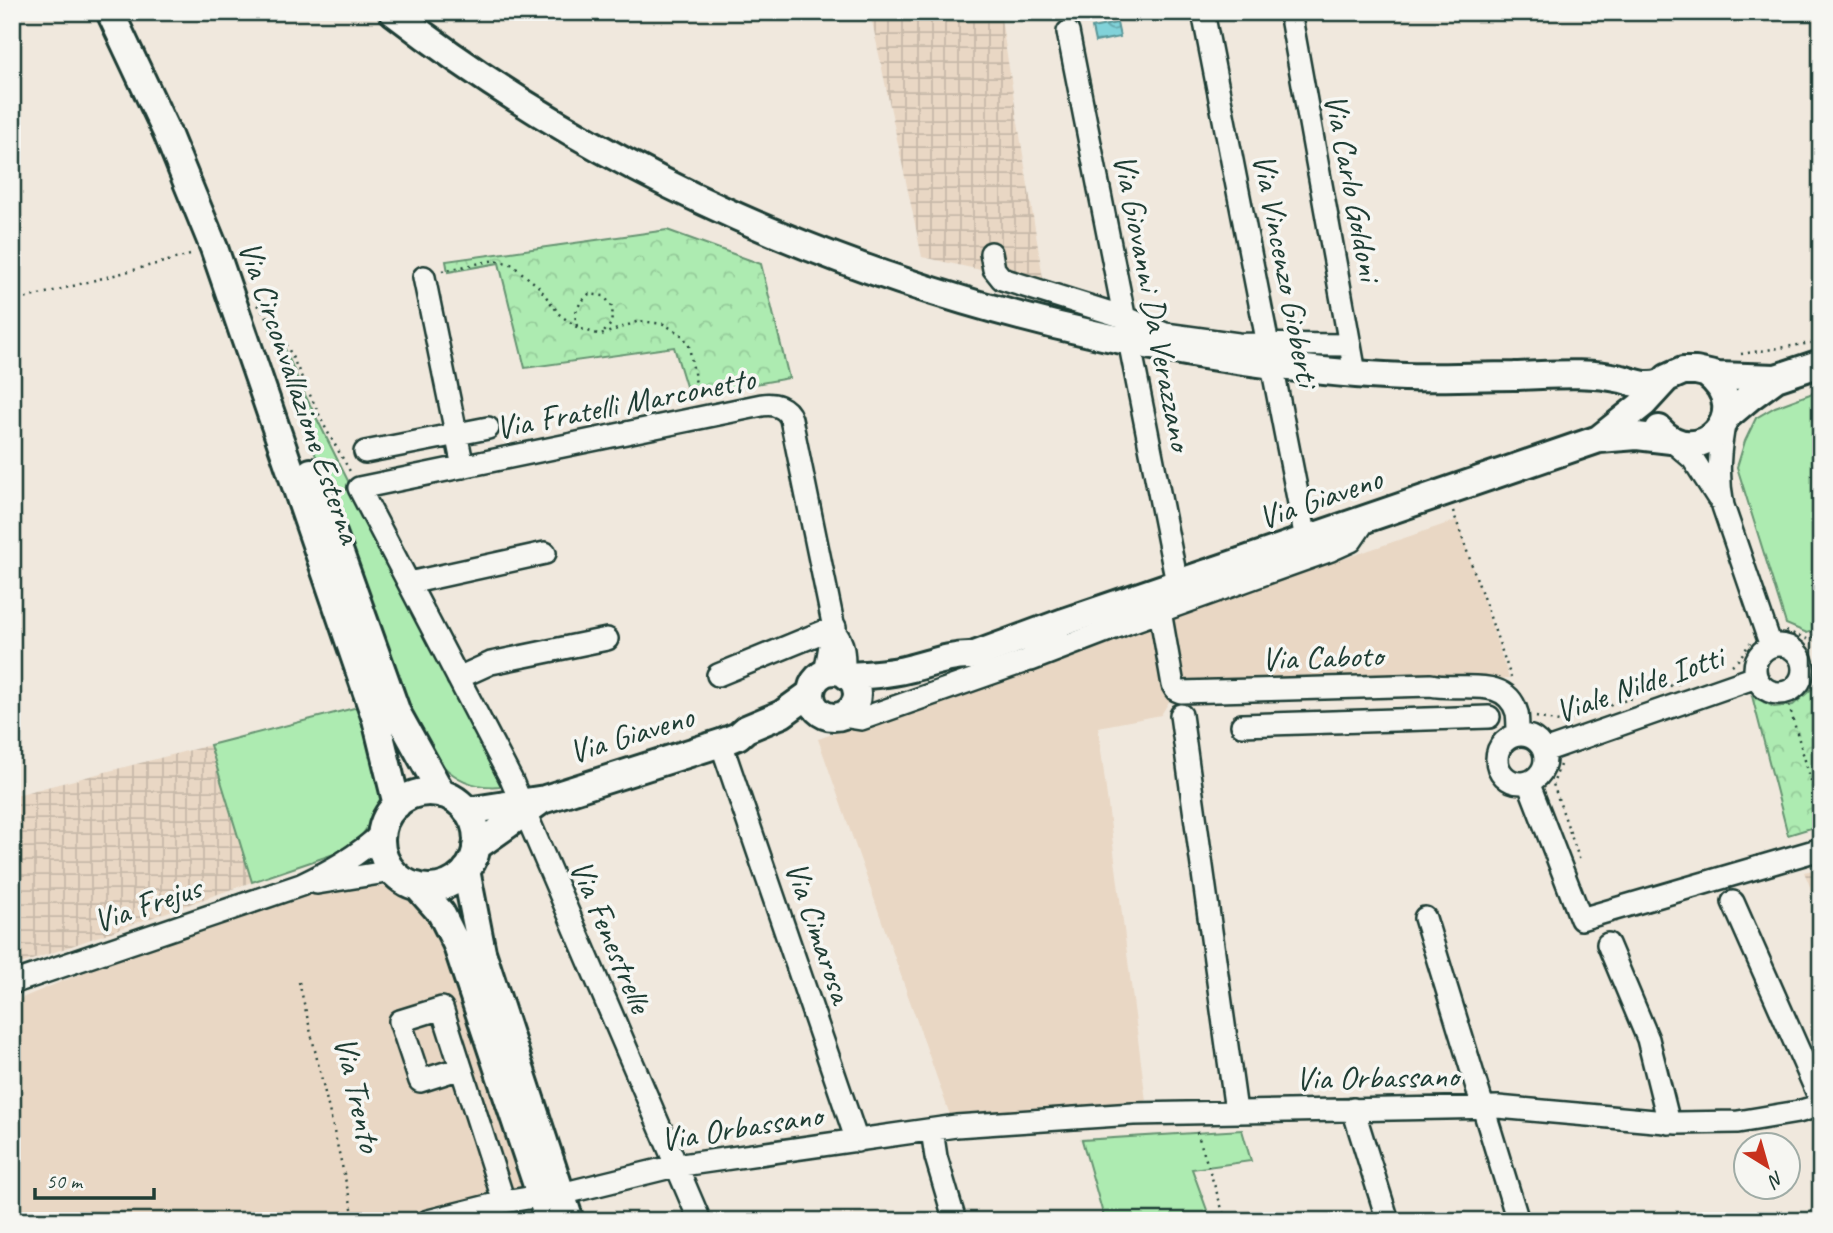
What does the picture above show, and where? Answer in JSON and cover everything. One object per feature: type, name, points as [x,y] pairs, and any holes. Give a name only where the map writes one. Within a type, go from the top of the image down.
[{"type":"main road","name":"Via Circonvallazione Esterna","points":[[110,12],[167,133],[214,248],[376,719],[397,805]]},
{"type":"main road","name":"Via Circonvallazione Esterna","points":[[128,12],[181,124],[248,295],[397,712],[442,794],[454,799],[467,811]]},
{"type":"main road","points":[[393,12],[505,92],[563,127],[711,205],[849,262],[939,294],[1028,319],[1126,329],[1355,373],[1406,377],[1597,374],[1658,388],[1652,406],[1654,421],[1660,431],[1671,440]]},
{"type":"main road","name":"Via Giaveno","points":[[467,811],[530,805],[729,739],[746,729],[873,675],[959,656],[972,656],[1599,439],[1637,436],[1671,440],[1686,445],[1704,442],[1720,429],[1725,418],[1776,378],[1821,363]]},
{"type":"main road","name":"Via Giaveno","points":[[1599,439],[1672,374],[1696,370],[1707,374],[1776,378]]},
{"type":"main road","points":[[1707,374],[1722,389],[1726,399],[1725,418]]},
{"type":"main road","points":[[442,794],[424,793],[408,797],[397,805],[385,822],[382,833],[383,855],[393,871],[404,881],[417,886],[436,888],[445,885],[471,859]]},
{"type":"main road","name":"Via Giaveno","points":[[471,859],[530,805]]},
{"type":"main road","points":[[467,811],[475,826],[471,859],[482,952],[550,1204]]},
{"type":"main road","points":[[417,886],[441,914],[456,943],[550,1204],[570,1221]]},
{"type":"street","name":"Via Vincenzo Gioberti","points":[[1203,12],[1306,539]]},
{"type":"street","name":"Via Carlo Goldoni","points":[[1290,12],[1355,373]]},
{"type":"street","name":"Via Giovanni Da Verazzano","points":[[1068,32],[1177,583]]},
{"type":"street","points":[[991,253],[994,269],[1002,279],[1126,329]]},
{"type":"street","name":"Via Fratelli Marconetto","points":[[424,277],[463,467]]},
{"type":"street","points":[[1270,355],[1350,345]]},
{"type":"street","name":"Via Fratelli Marconetto","points":[[359,488],[768,404],[783,409],[789,414],[835,630],[840,638],[844,658],[835,693]]},
{"type":"street","name":"Viale Nilde Iotti","points":[[1725,418],[1719,453],[1719,486],[1723,506],[1761,617],[1776,638],[1797,654],[1811,659],[1800,679],[1792,689],[1785,692],[1770,692],[1756,677],[1757,659],[1776,638]]},
{"type":"street","name":"Via Fratelli Marconetto","points":[[365,452],[488,428]]},
{"type":"street","name":"Viale Nilde Iotti","points":[[1671,440],[1693,459],[1723,506]]},
{"type":"street","name":"Via Fenestrelle","points":[[359,488],[511,779],[530,805],[675,1166],[700,1221]]},
{"type":"street","points":[[1029,660],[1331,550],[1350,541],[1366,519]]},
{"type":"street","points":[[409,583],[545,553]]},
{"type":"street","name":"Via Caboto","points":[[1160,611],[1176,690],[1187,693],[1431,685],[1441,688],[1487,687],[1507,695],[1518,726]]},
{"type":"street","points":[[1094,612],[1130,622]]},
{"type":"street","name":"Via Giaveno","points":[[835,693],[861,719],[1029,660],[1064,622]]},
{"type":"street","points":[[718,675],[835,630]]},
{"type":"street","points":[[458,678],[491,663],[607,639]]},
{"type":"street","name":"Viale Nilde Iotti","points":[[1553,755],[1518,726],[1501,746],[1499,766],[1508,778],[1528,782],[1537,776],[1553,755],[1756,677]]},
{"type":"street","points":[[1365,687],[1366,721]]},
{"type":"street","points":[[1294,689],[1296,723]]},
{"type":"street","points":[[1181,715],[1236,1111]]},
{"type":"street","points":[[1242,725],[1489,717]]},
{"type":"street","name":"Via Cimarosa","points":[[729,739],[856,1141]]},
{"type":"street","points":[[1528,782],[1581,919],[1821,849]]},
{"type":"street","name":"Via Frejus","points":[[12,983],[302,885],[362,851],[382,833]]},
{"type":"street","name":"Via Frejus","points":[[302,885],[393,871]]},
{"type":"street","points":[[1732,902],[1821,1103]]},
{"type":"street","points":[[1425,918],[1518,1221]]},
{"type":"street","points":[[1608,944],[1648,1038],[1669,1123]]},
{"type":"street","points":[[461,1068],[503,1202]]},
{"type":"street","name":"Via Orbassano","points":[[550,1204],[675,1166],[956,1126],[1133,1114],[1484,1107],[1669,1123],[1738,1122],[1821,1103]]},
{"type":"street","points":[[1353,1110],[1388,1221]]},
{"type":"street","points":[[932,1130],[936,1157],[955,1221]]},
{"type":"street","points":[[428,1221],[503,1202],[550,1204]]},
{"type":"path","points":[[12,302],[214,248]]},
{"type":"path","points":[[424,277],[451,268],[495,260],[511,264],[538,286],[559,315],[578,328],[601,334],[639,321],[664,324],[683,336],[690,346],[702,417]]},
{"type":"path","points":[[578,328],[575,317],[577,307],[589,294],[604,296],[612,308],[611,324],[601,334]]},
{"type":"path","points":[[248,295],[281,333],[326,429],[359,488]]},
{"type":"path","points":[[1447,491],[1512,680]]},
{"type":"path","points":[[1731,666],[1748,649],[1752,636],[1748,622],[1761,617]]},
{"type":"path","points":[[1776,638],[1807,639],[1821,634]]},
{"type":"path","points":[[1518,726],[1529,715],[1559,722],[1682,682]]},
{"type":"path","points":[[1785,692],[1821,815]]},
{"type":"path","points":[[1553,755],[1553,784],[1580,862]]},
{"type":"path","name":"Via Trento","points":[[299,982],[355,1221]]},
{"type":"path","points":[[1189,1112],[1227,1221]]},
{"type":"shaded area","points":[[870,12],[1000,12],[1044,284],[922,257]]},
{"type":"shaded area","points":[[1457,520],[1509,678],[1176,690],[1161,715],[1098,727],[1147,1109],[951,1118],[818,739]]},
{"type":"shaded area","points":[[210,745],[252,882],[12,967],[12,796]]},
{"type":"shaded area","points":[[1821,868],[1821,913],[1804,872]]},
{"type":"shaded area","points":[[356,886],[391,887],[410,900],[429,920],[444,946],[528,1188],[391,1221],[12,1221],[12,1002],[126,955],[306,894]]},
{"type":"green space","points":[[667,230],[761,264],[789,378],[689,396],[674,347],[525,368],[499,263],[448,272],[446,261]]},
{"type":"green space","points":[[269,325],[279,335],[301,387],[501,786],[481,786],[464,781],[450,772],[427,746],[410,713]]},
{"type":"green space","points":[[1821,390],[1821,628],[1807,633],[1786,624],[1737,467],[1756,418],[1775,407]]},
{"type":"green space","points":[[1821,681],[1821,825],[1788,835],[1752,696],[1774,707],[1793,705]]},
{"type":"green space","points":[[362,706],[382,792],[375,816],[362,835],[337,853],[252,882],[210,745]]},
{"type":"green space","points":[[1242,1130],[1251,1161],[1192,1169],[1211,1221],[1105,1221],[1082,1140]]},
{"type":"water","points":[[1117,23],[1120,37],[1095,42],[1092,28]]}]
